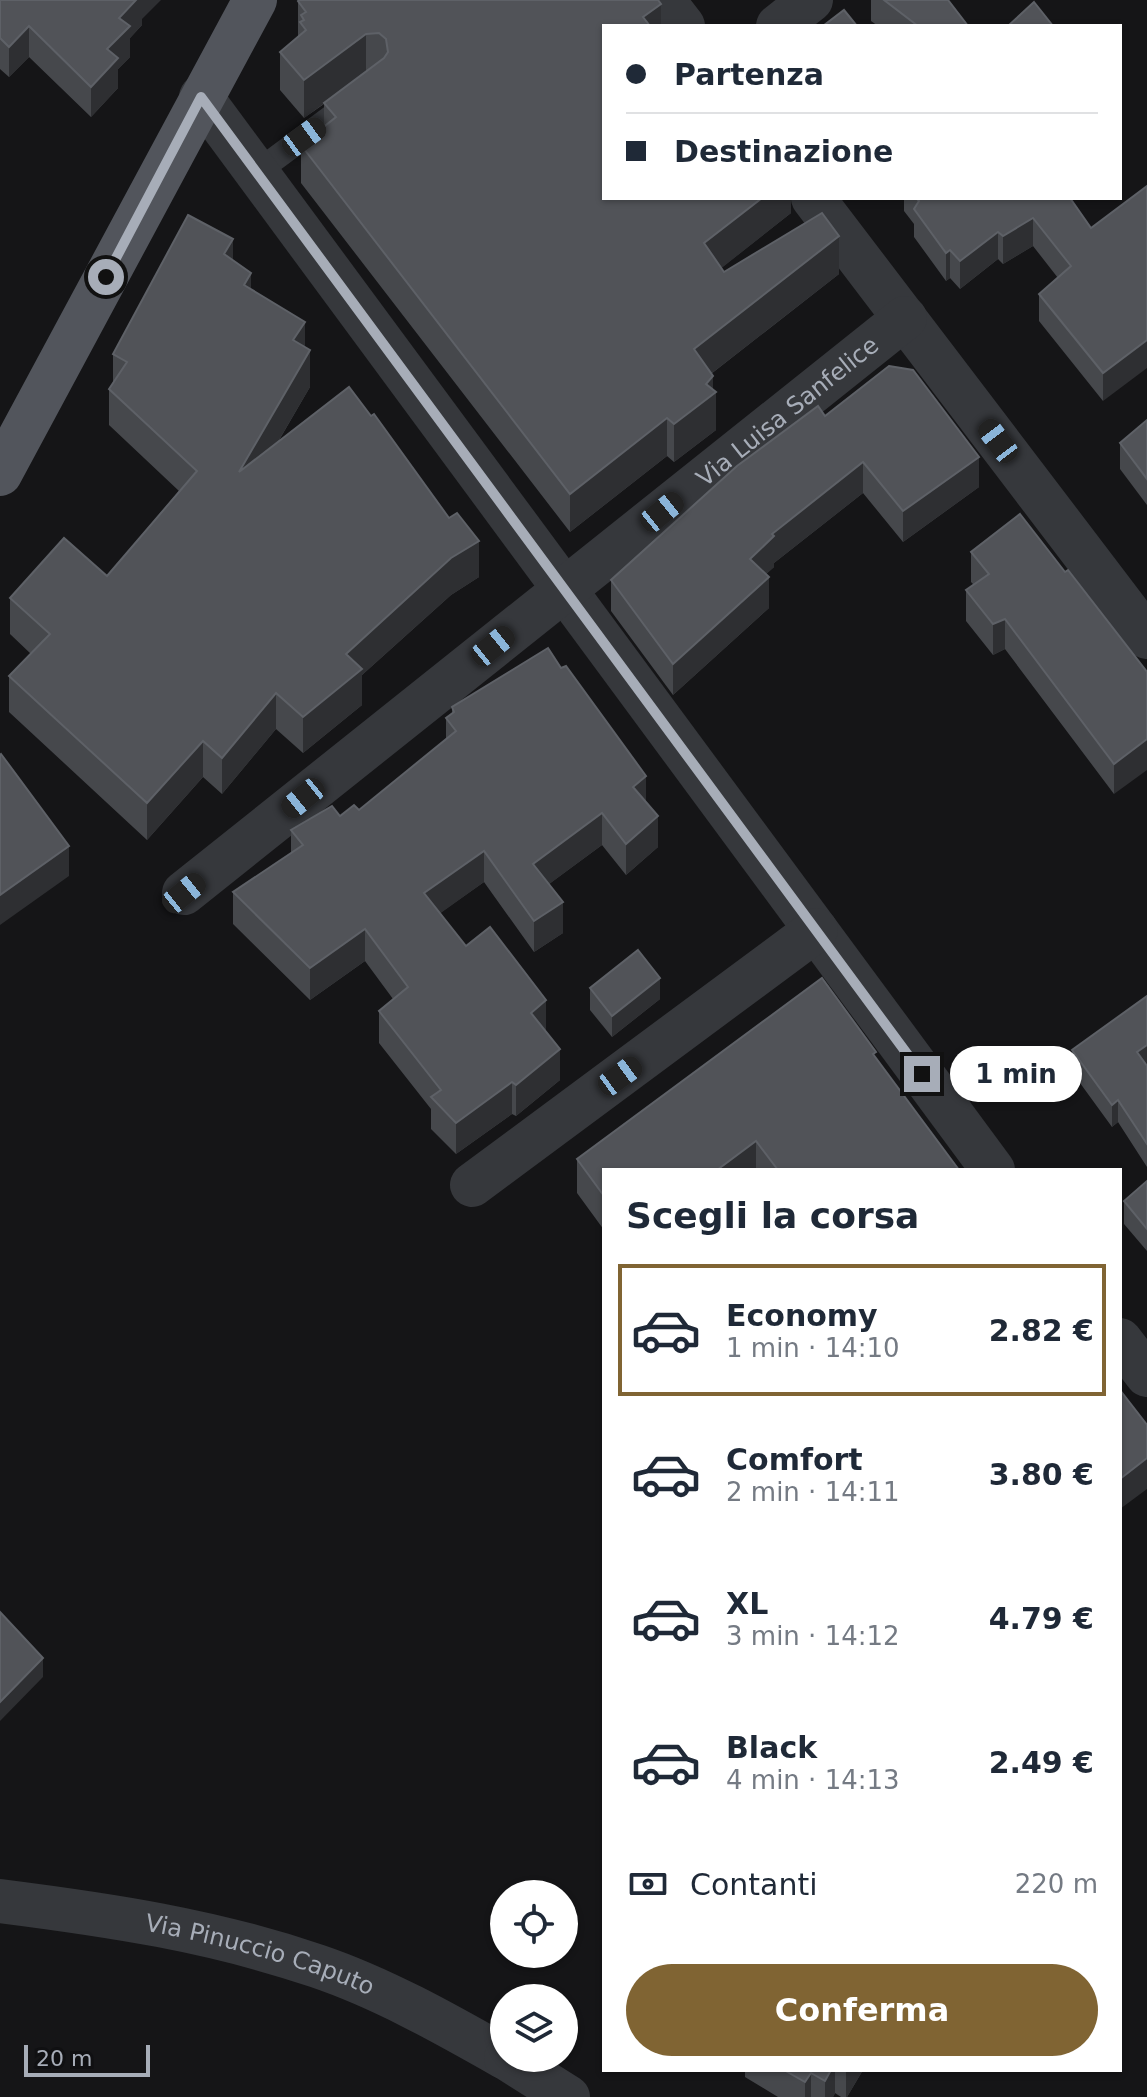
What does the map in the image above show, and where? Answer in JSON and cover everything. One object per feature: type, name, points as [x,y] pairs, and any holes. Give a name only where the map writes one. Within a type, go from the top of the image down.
[{"type":"main road","points":[[0,474],[255,0]]},
{"type":"street","points":[[663,0],[681,24]]},
{"type":"street","points":[[781,24],[811,0]]},
{"type":"street","points":[[201,97],[992,1168]]},
{"type":"street","points":[[815,200],[1147,637]]},
{"type":"street","name":"Via Luisa Sanfelice","points":[[184,893],[905,318]]},
{"type":"street","points":[[472,1185],[816,930]]},
{"type":"street","points":[[1122,1343],[1147,1375]]},
{"type":"street","name":"Via Pinuccio Caputo","points":[[0,1901],[119,1916],[193,1930],[319,1967],[426,2013],[490,2049]]},
{"type":"street","name":"Via Pinuccio Caputo","points":[[529,2072],[568,2097]]},
{"type":"lane","points":[[257,172],[374,85]]},
{"type":"building","points":[[0,0],[136,0],[119,18],[130,26],[107,49],[118,58],[91,87],[29,26],[9,47],[0,38]]},
{"type":"building","points":[[658,0],[661,4],[643,17],[648,24],[602,24],[602,200],[759,200],[704,243],[724,272],[822,213],[839,236],[694,349],[713,376],[706,384],[716,392],[674,424],[667,418],[570,494],[301,145],[336,117],[324,103],[388,52],[386,39],[379,33],[366,34],[304,80],[280,52],[306,30],[300,22],[304,20],[301,15],[306,12],[298,1]]},
{"type":"building","points":[[884,0],[948,0],[966,24],[915,24]]},
{"type":"building","points":[[1034,2],[1051,24],[1010,24]]},
{"type":"building","points":[[844,10],[855,24],[826,24]]},
{"type":"building","points":[[1147,186],[1147,340],[1103,373],[1039,294],[1071,266],[1033,218],[1003,236],[998,232],[960,261],[950,250],[946,253],[914,209],[918,200],[1071,200],[1091,228]]},
{"type":"building","points":[[188,215],[233,239],[224,254],[251,273],[244,285],[305,322],[293,340],[310,350],[239,472],[349,387],[371,416],[374,414],[449,518],[457,513],[479,541],[451,558],[346,654],[362,669],[303,717],[276,693],[222,758],[203,741],[147,803],[9,676],[50,634],[10,598],[64,538],[107,576],[197,471],[109,389],[127,362],[113,354]]},
{"type":"building","points":[[889,366],[913,370],[979,457],[903,511],[863,462],[772,534],[774,536],[750,559],[769,577],[673,664],[611,580],[737,466],[818,406],[825,416]]},
{"type":"building","points":[[1147,420],[1147,479],[1120,443]]},
{"type":"building","points":[[1020,514],[1147,672],[1147,739],[1114,764],[1005,619],[993,624],[966,590],[989,574],[971,552]]},
{"type":"building","points":[[548,648],[561,668],[566,666],[646,776],[633,787],[658,816],[626,844],[602,813],[533,864],[563,902],[534,921],[484,851],[424,893],[466,946],[490,927],[546,1000],[531,1013],[560,1049],[516,1085],[512,1082],[456,1123],[431,1097],[441,1090],[379,1011],[408,987],[365,929],[310,968],[233,892],[303,845],[291,830],[332,806],[340,816],[354,805],[359,810],[456,731],[446,718],[454,712],[452,707]]},
{"type":"building","points":[[0,755],[69,846],[0,895]]},
{"type":"building","points":[[638,950],[660,978],[612,1016],[590,988]]},
{"type":"building","points":[[822,978],[876,1052],[873,1054],[958,1168],[776,1168],[756,1141],[720,1168],[602,1168],[602,1193],[577,1159]]},
{"type":"building","points":[[1147,996],[1147,1045],[1137,1052],[1147,1066],[1147,1144],[1118,1100],[1112,1105],[1072,1050]]},
{"type":"building","points":[[1147,1181],[1147,1229],[1124,1201]]},
{"type":"building","points":[[1122,1393],[1147,1425],[1147,1458],[1122,1477]]},
{"type":"building","points":[[0,1612],[43,1658],[0,1702]]},
{"type":"building","points":[[788,2072],[830,2072],[825,2081],[811,2073],[805,2082]]},
{"type":"route","points":[[106,277],[201,97],[922,1074]]}]
